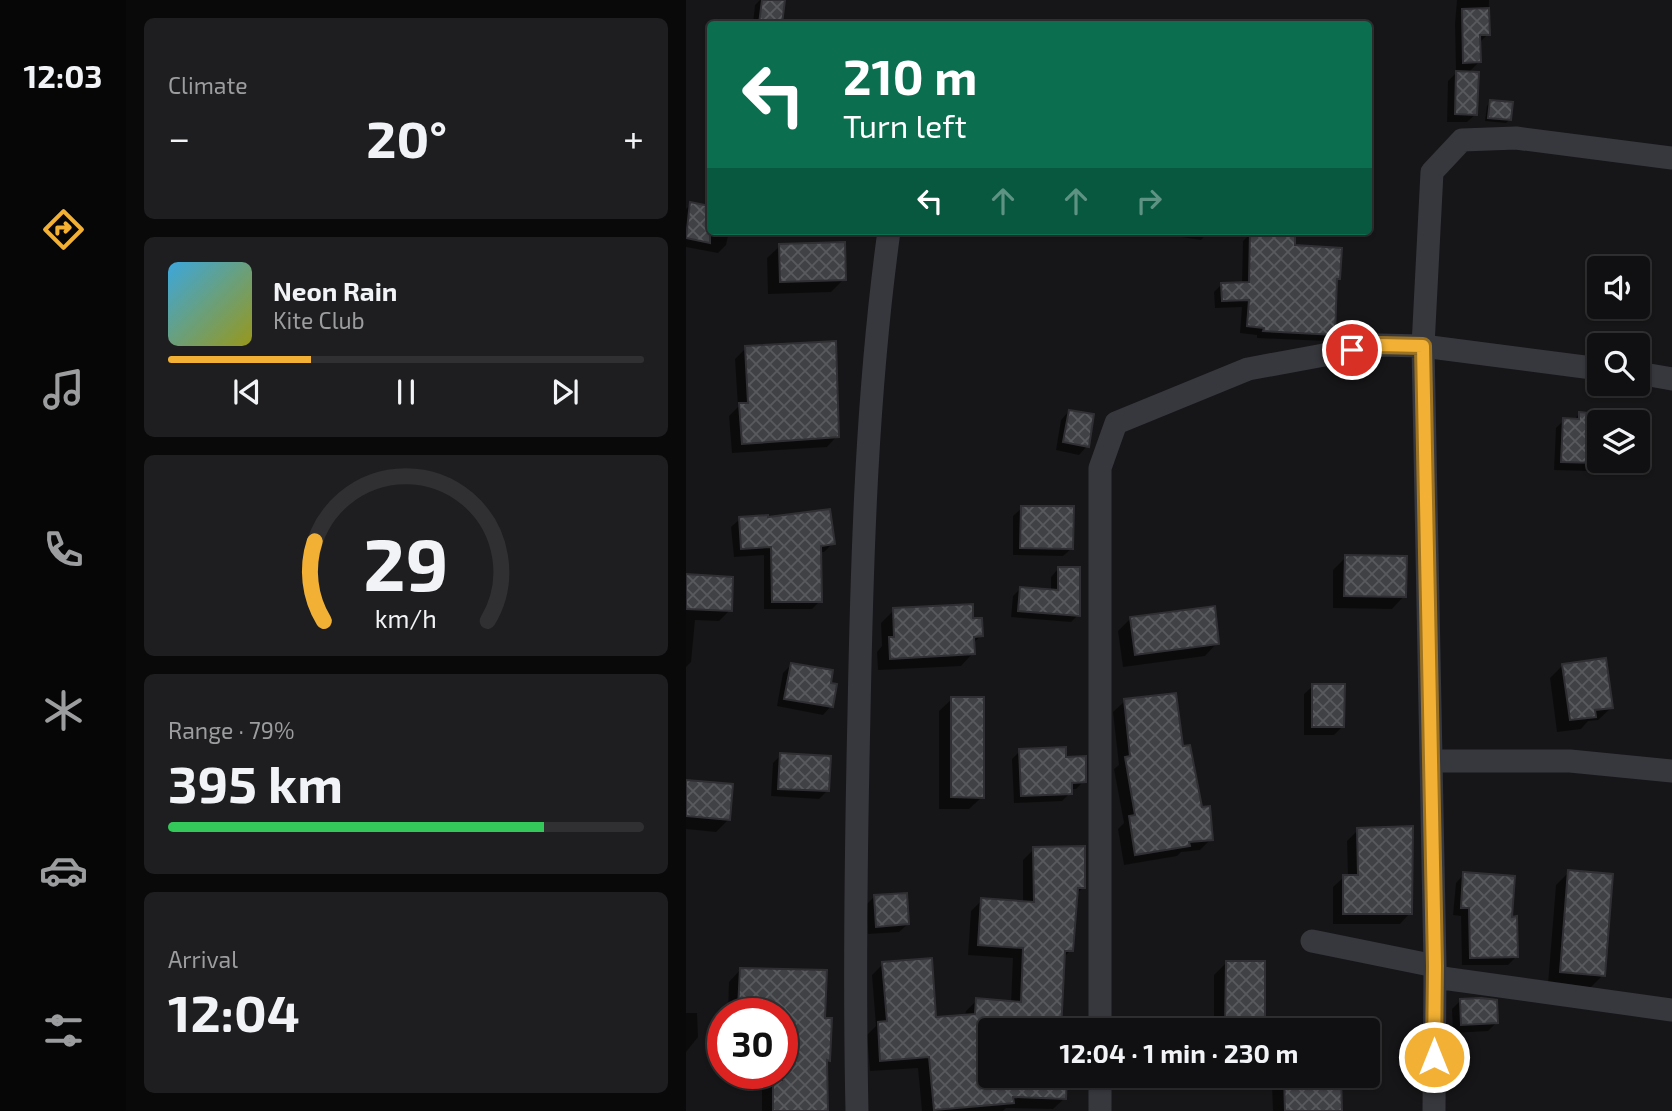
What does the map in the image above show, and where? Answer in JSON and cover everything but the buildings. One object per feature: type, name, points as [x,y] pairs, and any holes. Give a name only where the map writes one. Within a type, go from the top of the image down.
[{"type":"street","points":[[1434,1111],[1435,971],[1423,346],[1432,172],[1462,140],[1516,138],[1672,158]]},
{"type":"street","points":[[857,1111],[854,964],[862,575],[876,325],[888,235]]},
{"type":"street","points":[[1100,1018],[1100,468],[1116,423],[1248,369],[1378,345],[1423,346],[1587,367]]},
{"type":"street","points":[[1650,375],[1672,379]]},
{"type":"street","points":[[1431,761],[1570,761],[1672,771]]},
{"type":"street","points":[[1312,941],[1435,971],[1672,1010]]},
{"type":"street","points":[[1100,1088],[1100,1111]]},
{"type":"route","points":[[1352,350],[1378,345],[1423,346],[1435,966],[1434,1057]]}]
